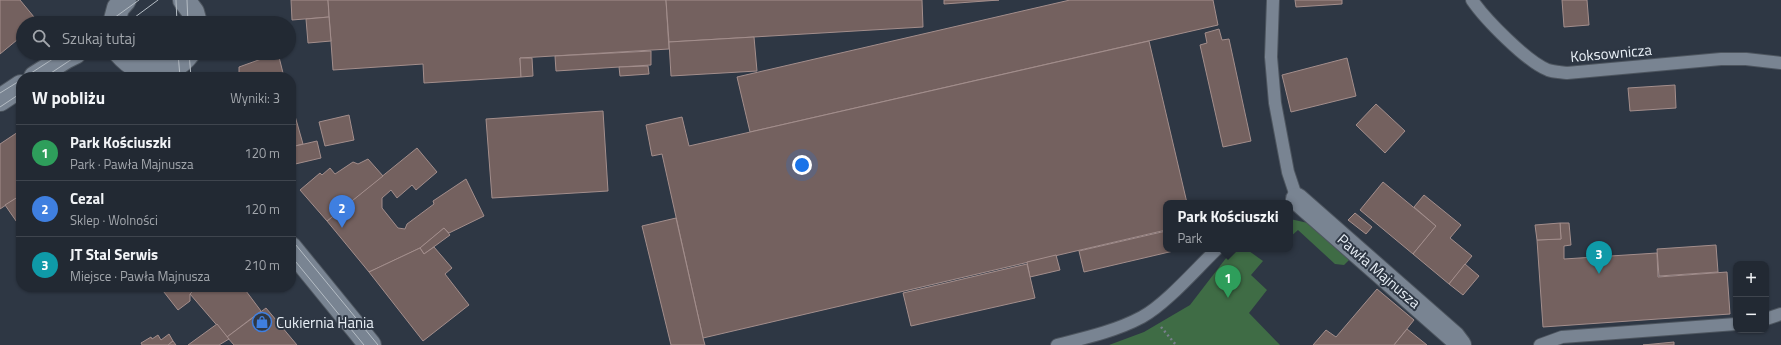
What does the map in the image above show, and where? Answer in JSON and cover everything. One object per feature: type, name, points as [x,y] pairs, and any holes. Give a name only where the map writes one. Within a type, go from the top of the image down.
[{"type":"street","points":[[116,16],[118,8],[125,0]]},
{"type":"street","points":[[184,0],[193,12],[194,16]]},
{"type":"street","points":[[43,72],[62,60]]},
{"type":"street","points":[[127,60],[132,65],[142,69],[173,72],[183,60]]},
{"type":"street","points":[[0,100],[16,89]]},
{"type":"street","name":"Pawła Majnusza","points":[[1293,201],[1454,337],[1460,345]]},
{"type":"street","points":[[296,254],[370,345]]},
{"type":"lane","points":[[1273,0],[1272,81],[1293,200]]},
{"type":"lane","name":"Koksownicza","points":[[1472,0],[1484,17],[1530,58],[1548,70],[1566,73],[1721,59],[1746,59],[1781,63]]},
{"type":"lane","points":[[1057,345],[1118,327],[1142,316],[1166,298],[1214,252]]},
{"type":"lane","points":[[1769,318],[1781,314]]},
{"type":"lane","points":[[1540,345],[1562,337],[1733,324]]},
{"type":"green space","points":[[1293,220],[1308,223],[1350,259],[1344,265],[1335,264],[1298,230],[1293,234]]},
{"type":"green space","points":[[1231,252],[1250,252],[1263,261],[1251,275],[1267,290],[1249,313],[1280,345],[1109,345],[1144,332],[1190,305]]},
{"type":"building","points":[[0,0],[20,0],[33,16],[16,16],[16,41],[0,54]]},
{"type":"building","points":[[291,0],[328,0],[329,17],[296,20],[296,16],[292,16]]},
{"type":"building","points":[[328,0],[666,0],[669,49],[520,58],[521,77],[424,83],[423,64],[333,70]]},
{"type":"building","points":[[666,0],[922,0],[923,27],[669,42]]},
{"type":"building","points":[[944,0],[999,0],[944,4]]},
{"type":"building","points":[[1070,0],[1213,0],[1218,25],[750,132],[737,77]]},
{"type":"building","points":[[1295,0],[1342,0],[1342,4],[1296,7]]},
{"type":"building","points":[[1562,0],[1587,0],[1589,25],[1564,27]]},
{"type":"building","points":[[329,17],[331,41],[308,43],[306,19]]},
{"type":"building","points":[[1219,29],[1222,40],[1229,39],[1251,141],[1223,147],[1200,45],[1207,43],[1205,33]]},
{"type":"building","points":[[754,37],[757,71],[671,76],[669,42]]},
{"type":"building","points":[[1149,41],[1186,200],[1163,200],[1163,231],[703,338],[662,154],[652,156],[646,125],[682,117],[689,146]]},
{"type":"building","points":[[651,51],[651,65],[556,71],[555,56]]},
{"type":"building","points":[[520,58],[532,58],[533,76],[521,77]]},
{"type":"building","points":[[1347,58],[1356,96],[1291,112],[1282,75]]},
{"type":"building","points":[[258,60],[280,60],[283,72],[239,72],[239,67]]},
{"type":"building","points":[[648,66],[649,74],[620,76],[619,67]]},
{"type":"building","points":[[1675,85],[1676,108],[1630,111],[1628,88]]},
{"type":"building","points":[[1376,104],[1405,131],[1385,153],[1356,125]]},
{"type":"building","points":[[603,111],[608,191],[492,198],[486,119]]},
{"type":"building","points":[[349,115],[354,140],[325,146],[319,122]]},
{"type":"building","points":[[296,120],[303,144],[296,146]]},
{"type":"building","points":[[16,133],[16,198],[0,209],[0,144]]},
{"type":"building","points":[[317,141],[321,158],[296,164],[296,146]]},
{"type":"building","points":[[417,148],[437,172],[416,190],[412,185],[397,198],[391,190],[382,198],[382,208],[398,228],[405,229],[407,224],[434,204],[433,201],[466,179],[484,216],[449,233],[444,228],[420,248],[369,272],[327,221]]},
{"type":"building","points":[[368,159],[383,176],[327,221],[300,190],[320,173],[322,175],[330,168],[335,174],[353,162],[358,164]]},
{"type":"building","points":[[1383,182],[1436,226],[1413,254],[1360,210]]},
{"type":"building","points":[[1424,195],[1461,225],[1450,238],[1472,256],[1449,284],[1413,254],[1436,226],[1414,207]]},
{"type":"building","points":[[16,198],[16,221],[5,205]]},
{"type":"building","points":[[1355,213],[1372,227],[1366,234],[1348,220]]},
{"type":"building","points":[[676,218],[705,345],[671,345],[642,226]]},
{"type":"building","points":[[1560,223],[1569,223],[1571,245],[1564,246],[1564,259],[1657,253],[1658,277],[1727,272],[1730,314],[1543,327],[1537,240],[1561,239]]},
{"type":"building","points":[[1560,223],[1561,239],[1537,240],[1535,225]]},
{"type":"building","points":[[444,228],[450,235],[424,254],[420,248]]},
{"type":"building","points":[[1163,232],[1163,252],[1169,252],[1084,272],[1079,251]]},
{"type":"building","points":[[1716,245],[1718,272],[1659,276],[1657,249]]},
{"type":"building","points":[[434,247],[452,268],[445,274],[469,305],[423,341],[369,272],[420,248],[424,254]]},
{"type":"building","points":[[1056,255],[1060,270],[1030,277],[1027,262]]},
{"type":"building","points":[[1027,264],[1035,298],[911,326],[903,293]]},
{"type":"building","points":[[1465,264],[1479,276],[1463,295],[1449,284]]},
{"type":"building","points":[[1377,289],[1414,320],[1394,345],[1313,345],[1326,330],[1336,337]]},
{"type":"building","points":[[164,292],[192,292],[190,294],[190,301],[178,310]]},
{"type":"building","points":[[192,292],[247,292],[261,311],[227,337],[190,294]]},
{"type":"building","points":[[266,308],[297,345],[234,345],[227,337]]},
{"type":"building","points":[[217,324],[229,339],[219,345],[188,345]]},
{"type":"building","points":[[1407,329],[1427,345],[1394,345]]},
{"type":"building","points":[[169,334],[173,341],[168,345],[142,345],[141,343],[158,335],[161,340]]},
{"type":"building","points":[[173,341],[176,345],[168,345]]},
{"type":"building","points":[[1674,342],[1674,345],[1643,345]]},
{"type":"tram line","points":[[117,16],[139,0]]},
{"type":"tram line","points":[[136,16],[158,0]]},
{"type":"tram line","points":[[176,0],[177,16]]},
{"type":"tram line","points":[[187,0],[188,16]]},
{"type":"tram line","points":[[33,72],[51,60]]},
{"type":"tram line","points":[[52,72],[70,60]]},
{"type":"tram line","points":[[179,60],[180,72]]},
{"type":"tram line","points":[[190,60],[191,72]]},
{"type":"tram line","points":[[0,93],[16,83]]},
{"type":"tram line","points":[[0,107],[16,96]]},
{"type":"tram line","points":[[296,245],[378,345]]},
{"type":"tram line","points":[[296,262],[364,345]]},
{"type":"place","name":"Cezal","points":[[342,228]]},
{"type":"place","name":"JT Stal Serwis","points":[[1599,274]]},
{"type":"place","name":"Park Kościuszki","points":[[1228,298]]},
{"type":"place","name":"Cukiernia Hania","points":[[262,322]]}]
